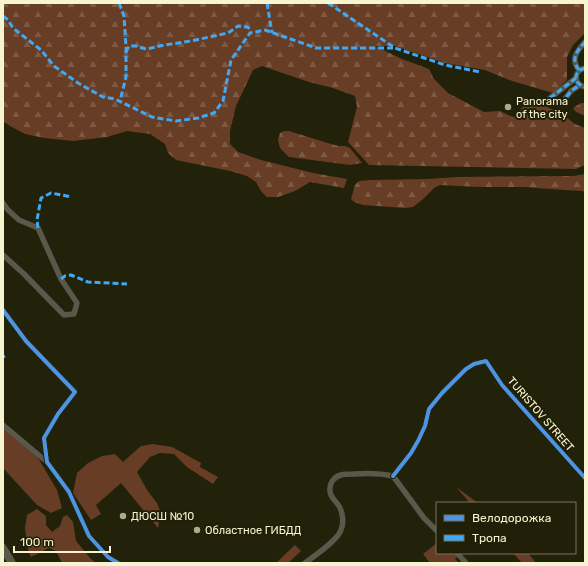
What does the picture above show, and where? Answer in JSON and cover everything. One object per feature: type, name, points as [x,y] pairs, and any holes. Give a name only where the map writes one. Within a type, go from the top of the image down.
[{"type":"street","points":[[579,70],[575,65],[575,56],[577,50],[585,42]]},
{"type":"street","points":[[550,98],[576,78],[579,70],[585,68]]},
{"type":"street","points":[[560,104],[571,91],[582,86],[576,81],[576,78]]},
{"type":"street","points":[[3,203],[5,209],[19,220],[38,228],[61,279],[77,303],[74,314],[64,315],[3,255]]},
{"type":"street","points":[[3,310],[26,341],[75,392],[58,414],[44,438],[47,462]]},
{"type":"street","name":"TURISTOV STREET","points":[[393,476],[411,453],[418,441],[429,409],[442,393],[466,369],[474,364],[486,361],[502,385],[585,478]]},
{"type":"street","points":[[3,425],[47,462],[69,492],[89,536],[108,557],[118,563]]},
{"type":"street","points":[[306,563],[340,532],[343,524],[342,516],[330,491],[331,483],[334,478],[341,475],[383,474],[393,476],[424,518],[436,530]]},
{"type":"street","points":[[3,548],[12,563]]},
{"type":"street","points":[[458,554],[466,563]]},
{"type":"green space","points":[[3,3],[585,3],[585,33],[573,45],[567,57],[567,80],[553,93],[512,81],[485,70],[445,63],[395,46],[375,46],[402,59],[429,69],[434,79],[448,93],[484,112],[500,111],[514,117],[518,115],[527,99],[559,112],[575,124],[585,128],[585,165],[576,169],[369,165],[348,142],[357,107],[355,96],[262,66],[253,70],[236,106],[230,131],[230,144],[238,152],[261,160],[313,173],[347,179],[344,188],[310,182],[295,191],[278,197],[267,197],[261,191],[256,182],[247,176],[176,160],[168,153],[165,144],[150,134],[127,131],[107,137],[73,141],[44,138],[25,134],[3,121]]},
{"type":"green space","points":[[581,103],[585,103],[585,116],[576,112],[573,108]]},
{"type":"green space","points":[[289,131],[331,144],[350,148],[362,163],[350,165],[289,157],[280,148],[278,140],[280,133]]},
{"type":"green space","points":[[585,174],[585,193],[583,191],[524,187],[440,185],[434,188],[413,207],[405,208],[363,205],[354,202],[351,199],[355,185],[359,181],[458,177],[574,176]]},
{"type":"green space","points":[[3,427],[38,458],[57,490],[62,508],[51,513],[37,505],[3,468]]},
{"type":"green space","points":[[153,444],[172,447],[201,463],[200,467],[218,477],[213,484],[187,467],[174,454],[160,453],[150,457],[137,472],[147,490],[157,503],[161,513],[158,528],[121,483],[96,505],[101,514],[91,520],[73,493],[77,473],[88,463],[102,456],[115,454],[123,462],[141,446]]},
{"type":"green space","points":[[456,487],[477,502],[469,502]]},
{"type":"green space","points":[[37,509],[46,516],[46,525],[52,532],[60,526],[63,517],[67,515],[73,522],[76,541],[96,563],[62,563],[56,551],[49,548],[31,557],[28,550],[25,528],[27,515]]},
{"type":"green space","points":[[436,544],[436,554],[455,554],[457,557],[455,559],[459,563],[430,563],[423,554]]},
{"type":"green space","points":[[295,545],[301,551],[288,563],[276,563]]},
{"type":"green space","points":[[514,554],[529,554],[536,563],[522,563]]},
{"type":"marked path","points":[[119,3],[124,16],[126,47],[126,77],[120,101]]},
{"type":"marked path","points":[[267,3],[272,33]]},
{"type":"marked path","points":[[328,3],[395,48],[445,65],[480,72]]},
{"type":"marked path","points":[[3,16],[8,20],[13,28],[41,50],[54,66],[78,83],[103,97],[115,99],[152,117],[176,121],[198,118],[214,113],[223,101],[231,60],[250,33],[265,30],[316,48],[395,48]]},
{"type":"marked path","points":[[126,52],[129,46],[136,46],[146,49],[191,41],[228,33],[238,26],[247,27],[252,30]]},
{"type":"marked path","points":[[579,70],[576,66],[575,59],[577,52],[585,42]]},
{"type":"marked path","points":[[585,68],[578,72],[576,78],[578,83],[585,87]]},
{"type":"marked path","points":[[550,98],[576,78]]},
{"type":"marked path","points":[[561,104],[571,91],[580,85]]},
{"type":"marked path","points":[[38,228],[37,220],[41,198],[51,193],[72,197]]},
{"type":"marked path","points":[[61,279],[65,276],[71,275],[88,282],[127,284]]},
{"type":"cycle path","points":[[3,310],[26,341],[75,392],[58,414],[44,438],[47,462],[69,492],[89,536],[108,557],[118,563]]},
{"type":"cycle path","points":[[393,476],[411,453],[418,441],[425,426],[429,409],[442,393],[466,369],[474,364],[486,361],[502,385],[585,478]]},
{"type":"place","name":"Panorama of the city","points":[[508,107]]},
{"type":"place","name":"ДЮСШ №10","points":[[123,516]]},
{"type":"place","name":"Областное ГИБДД","points":[[197,530]]}]
